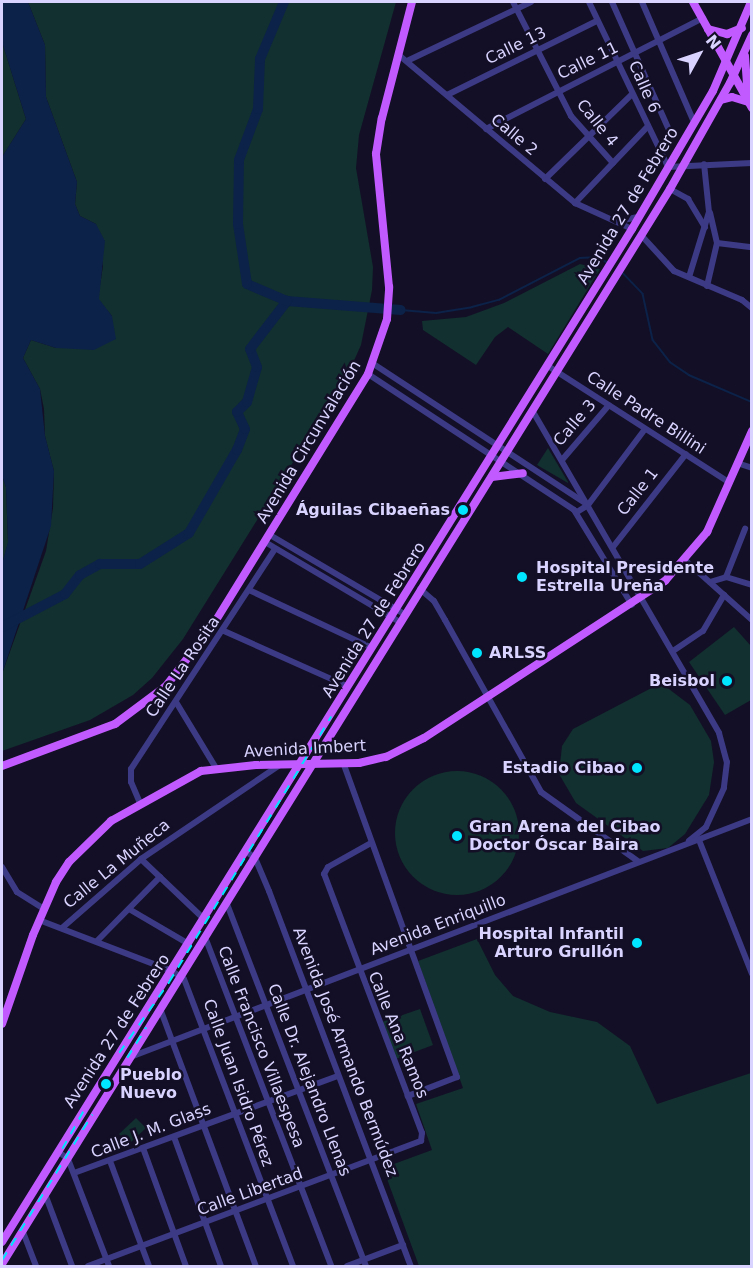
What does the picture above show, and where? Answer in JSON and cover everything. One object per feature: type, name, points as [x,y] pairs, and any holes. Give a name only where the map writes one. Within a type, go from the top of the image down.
[{"type":"main road","name":"Avenida Circunvalación","points":[[2,766],[86,738],[150,701],[192,656],[368,374],[387,319],[389,287],[376,154],[382,117],[400,56],[412,2]]},
{"type":"main road","points":[[693,2],[750,105]]},
{"type":"main road","name":"Avenida 27 de Febrero","points":[[2,1242],[116,1053],[172,971],[247,852],[347,686],[632,229],[727,64],[751,2]]},
{"type":"main road","points":[[708,28],[727,34],[743,27]]},
{"type":"main road","name":"Avenida 27 de Febrero","points":[[2,1264],[686,163],[734,76],[752,35]]},
{"type":"main road","points":[[745,52],[750,105]]},
{"type":"main road","points":[[721,100],[732,97],[750,105]]},
{"type":"main road","name":"Avenida Imbert","points":[[2,1024],[44,908],[69,862],[90,838],[140,803],[201,771],[281,764],[344,765],[393,754],[489,697],[632,605],[686,561],[707,532],[752,431]]},
{"type":"main road","points":[[492,477],[523,473]]},
{"type":"street","name":"Calle 4","points":[[513,2],[558,91],[587,137],[613,163]]},
{"type":"street","points":[[409,60],[531,2]]},
{"type":"street","name":"Calle 6","points":[[589,2],[668,167]]},
{"type":"street","points":[[612,2],[668,128]]},
{"type":"street","points":[[642,2],[661,40],[694,122]]},
{"type":"street","name":"Calle 11","points":[[486,129],[703,18]]},
{"type":"street","name":"Calle 13","points":[[447,95],[597,21]]},
{"type":"street","name":"Calle 2","points":[[400,56],[409,60],[486,129],[575,203],[619,221],[632,229]]},
{"type":"street","points":[[545,179],[632,94]]},
{"type":"street","points":[[575,203],[647,127]]},
{"type":"street","points":[[668,167],[686,163],[752,163]]},
{"type":"street","points":[[704,164],[709,212],[717,243],[707,286]]},
{"type":"street","points":[[670,189],[688,199],[705,227]]},
{"type":"street","points":[[689,277],[709,212]]},
{"type":"street","points":[[619,221],[638,218]]},
{"type":"street","points":[[640,235],[674,271],[752,308]]},
{"type":"street","points":[[717,243],[752,246]]},
{"type":"street","points":[[372,363],[508,450],[588,505]]},
{"type":"street","name":"Calle Padre Billini","points":[[548,366],[729,482]]},
{"type":"street","points":[[368,374],[494,453],[577,512],[632,605]]},
{"type":"street","name":"Calle 3","points":[[562,460],[609,405]]},
{"type":"street","points":[[532,410],[719,733],[727,762],[723,788],[713,816],[687,844]]},
{"type":"street","points":[[577,512],[588,505],[645,429]]},
{"type":"street","name":"Calle 1","points":[[613,547],[686,454]]},
{"type":"street","points":[[737,463],[752,468]]},
{"type":"street","points":[[726,577],[743,542],[745,529]]},
{"type":"street","points":[[267,538],[275,549],[393,614],[404,614]]},
{"type":"street","points":[[267,538],[393,614],[399,622]]},
{"type":"street","points":[[743,542],[752,545]]},
{"type":"street","name":"Calle La Rosita","points":[[140,803],[130,782],[130,769],[224,631],[275,549]]},
{"type":"street","points":[[686,561],[752,620]]},
{"type":"street","points":[[710,582],[726,577],[752,585]]},
{"type":"street","points":[[420,589],[434,601],[548,800],[639,862]]},
{"type":"street","points":[[249,590],[372,648]]},
{"type":"street","points":[[673,651],[703,631],[724,595]]},
{"type":"street","points":[[224,631],[347,686]]},
{"type":"street","points":[[176,702],[216,768]]},
{"type":"street","name":"Calle La Muñeca","points":[[62,928],[141,859],[281,764]]},
{"type":"street","points":[[344,765],[458,1077],[408,1096]]},
{"type":"street","name":"Avenida Enriquillo","points":[[133,1056],[752,819]]},
{"type":"street","points":[[699,840],[752,974]]},
{"type":"street","name":"Calle Ana Ramos","points":[[371,843],[324,871],[358,971],[422,1133],[421,1141]]},
{"type":"street","points":[[247,852],[255,858]]},
{"type":"street","name":"Avenida José Armando Bermúdez","points":[[255,858],[411,1266]]},
{"type":"street","points":[[141,859],[204,919]]},
{"type":"street","points":[[2,867],[17,892],[44,908]]},
{"type":"street","points":[[97,941],[160,877]]},
{"type":"street","name":"Calle Dr. Alejandro Llenas","points":[[226,904],[365,1263]]},
{"type":"street","points":[[129,909],[189,944]]},
{"type":"street","points":[[39,920],[181,976]]},
{"type":"street","name":"Calle Francisco Villaespesa","points":[[205,937],[331,1266]]},
{"type":"street","name":"Calle Juan Isidro Pérez","points":[[181,976],[205,1030],[234,1114],[293,1266]]},
{"type":"street","points":[[160,1011],[256,1266]]},
{"type":"street","name":"Calle J. M. Glass","points":[[74,1173],[338,1076]]},
{"type":"street","points":[[174,1137],[221,1266]]},
{"type":"street","name":"Calle Libertad","points":[[88,1266],[108,1263],[142,1246],[421,1141]]},
{"type":"street","points":[[143,1148],[186,1266]]},
{"type":"street","points":[[58,1152],[68,1159],[108,1263]]},
{"type":"street","points":[[110,1161],[149,1266]]},
{"type":"street","points":[[45,1194],[72,1266]]},
{"type":"street","points":[[23,1232],[36,1266]]},
{"type":"street","points":[[347,1266],[365,1263],[403,1245]]},
{"type":"green space","points":[[28,2],[396,2],[359,135],[356,168],[373,267],[372,290],[361,345],[348,374],[183,639],[152,678],[133,695],[90,720],[2,751],[2,674],[46,551],[53,508],[54,471],[45,436],[44,409],[40,389],[23,358],[31,340],[56,348],[112,316],[98,299],[103,266],[96,224],[80,216],[75,204],[77,182],[46,97],[45,45]]},
{"type":"green space","points":[[2,42],[26,119],[2,157]]},
{"type":"green space","points":[[580,264],[600,269],[548,354],[508,327],[495,337],[476,365],[423,330],[422,321],[466,317],[504,303]]},
{"type":"green space","points":[[548,448],[568,482],[568,483],[537,465]]},
{"type":"green space","points":[[2,476],[6,487],[8,543],[2,564]]},
{"type":"green space","name":"Beisbol","points":[[734,627],[751,646],[751,700],[725,715],[689,662]]},
{"type":"green space","name":"Estadio Cibao","points":[[661,683],[690,705],[711,741],[714,762],[709,795],[685,834],[668,848],[643,851],[576,803],[559,774],[562,746],[573,729]]},
{"type":"green space","name":"Gran Arena del Cibao Doctor Óscar Baira","points":[[457,771],[481,776],[492,781],[501,789],[509,798],[514,809],[519,833],[514,857],[509,868],[501,877],[492,885],[481,890],[457,895],[433,890],[422,885],[413,877],[405,868],[400,857],[395,833],[400,809],[405,798],[413,789],[422,781],[433,776]]},
{"type":"green space","points":[[477,939],[495,975],[513,996],[550,1012],[597,1022],[630,1046],[657,1104],[751,1073],[751,1266],[419,1266],[383,1168],[432,1150],[416,1104],[463,1088],[418,961]]},
{"type":"green space","points":[[420,1009],[433,1045],[396,1059],[382,1022]]},
{"type":"green space","points":[[136,1118],[146,1128],[129,1144],[119,1134]]},
{"type":"water","points":[[2,2],[28,2],[45,45],[46,97],[77,182],[75,204],[80,216],[96,224],[105,241],[99,299],[112,316],[116,339],[94,350],[56,348],[31,340],[23,358],[40,389],[45,436],[54,471],[51,526],[2,674],[2,564],[8,542],[6,487],[2,476],[2,157],[26,119],[2,42]]},
{"type":"waterway","points":[[2,627],[65,594],[80,575],[100,564],[140,564],[189,533],[237,450],[245,429],[237,412],[247,402],[257,367],[250,349],[287,301],[247,284],[238,224],[239,160],[258,109],[260,59],[284,2]]},
{"type":"waterway","points":[[401,310],[436,313],[472,307],[499,300],[580,258],[598,257],[608,263]]},
{"type":"waterway","points":[[622,272],[643,294],[653,340],[670,362],[689,375],[752,402]]},
{"type":"waterway","points":[[287,301],[401,310]]},
{"type":"railway","points":[[119,1053],[169,982],[331,717]]},
{"type":"railway","points":[[127,1058],[146,1027]]},
{"type":"railway","points":[[62,1149],[84,1110]]},
{"type":"railway","points":[[2,1260],[92,1115]]},
{"type":"place","name":"Águilas Cibaeñas","points":[[463,510]]},
{"type":"place","name":"Hospital Presidente Estrella Ureña","points":[[522,577]]},
{"type":"place","name":"ARLSS","points":[[477,653]]},
{"type":"place","name":"Beisbol","points":[[727,681]]},
{"type":"place","name":"Estadio Cibao","points":[[637,768]]},
{"type":"place","name":"Gran Arena del Cibao Doctor Óscar Baira","points":[[457,836]]},
{"type":"place","name":"Hospital Infantil Arturo Grullón","points":[[637,943]]},
{"type":"place","name":"Pueblo Nuevo","points":[[106,1084]]}]
